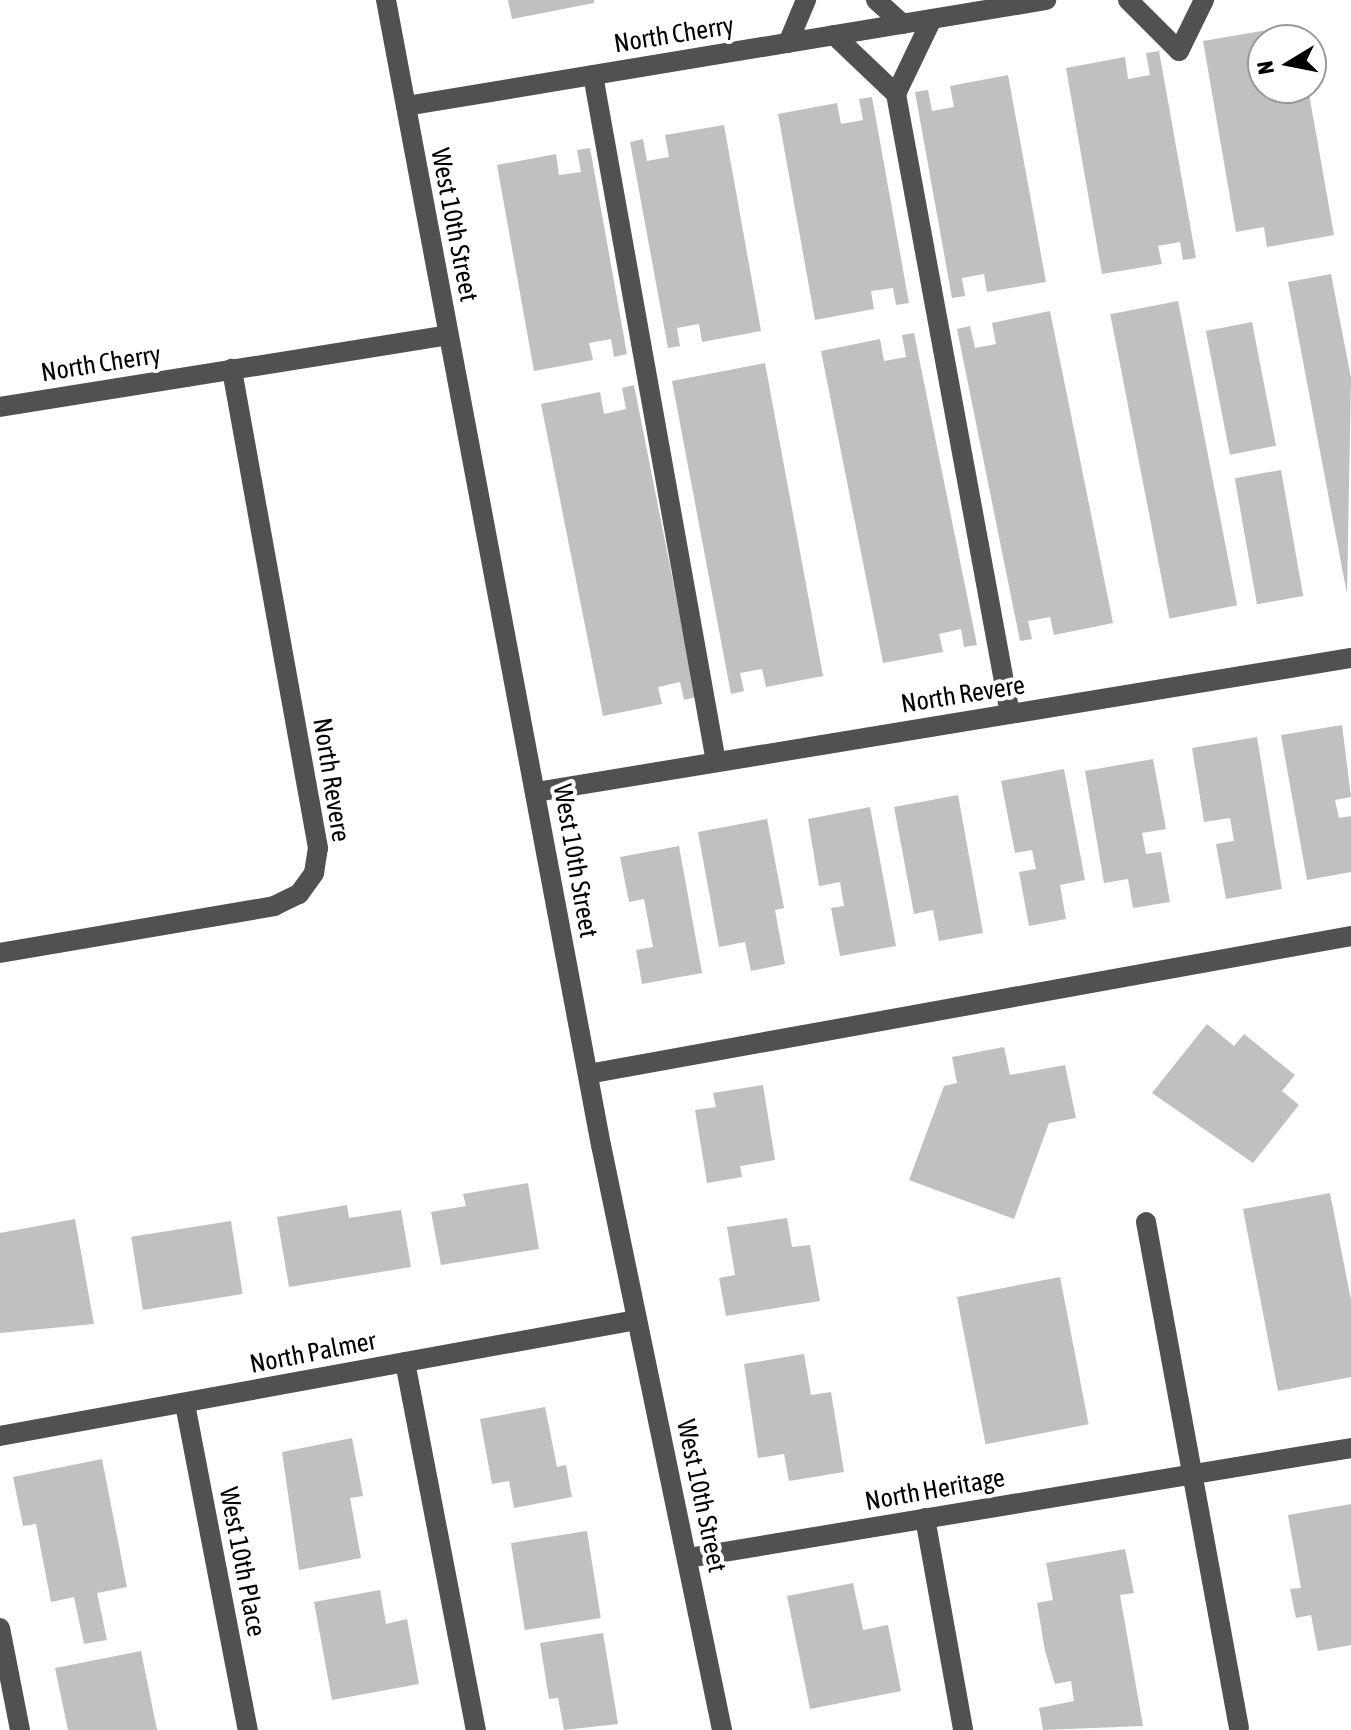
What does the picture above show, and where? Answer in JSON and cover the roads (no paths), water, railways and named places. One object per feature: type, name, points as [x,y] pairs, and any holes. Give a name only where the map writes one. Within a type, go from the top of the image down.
[{"type":"street","name":"West 10th Street","points":[[386,0],[588,1074],[722,1730]]},
{"type":"street","points":[[788,43],[806,0]]},
{"type":"street","points":[[876,0],[903,24]]},
{"type":"street","name":"North Cherry","points":[[406,106],[1046,0]]},
{"type":"street","points":[[1128,0],[1179,51],[1204,0]]},
{"type":"street","points":[[896,94],[932,19]]},
{"type":"street","points":[[834,35],[896,94],[1010,714]]},
{"type":"street","points":[[593,75],[716,762]]},
{"type":"street","name":"North Cherry","points":[[0,407],[448,335]]},
{"type":"street","name":"North Revere","points":[[0,953],[274,906],[299,894],[314,873],[318,848],[232,369]]},
{"type":"street","name":"North Revere","points":[[536,792],[1351,658]]},
{"type":"street","points":[[588,1074],[1351,936]]},
{"type":"street","points":[[1146,1222],[1239,1728]]},
{"type":"street","name":"North Palmer","points":[[0,1436],[636,1320]]},
{"type":"street","points":[[405,1362],[476,1730]]},
{"type":"street","name":"West 10th Place","points":[[185,1404],[248,1730]]},
{"type":"street","name":"North Heritage","points":[[688,1558],[1351,1448]]},
{"type":"street","points":[[925,1518],[963,1730]]},
{"type":"street","points":[[0,1628],[20,1730]]}]
